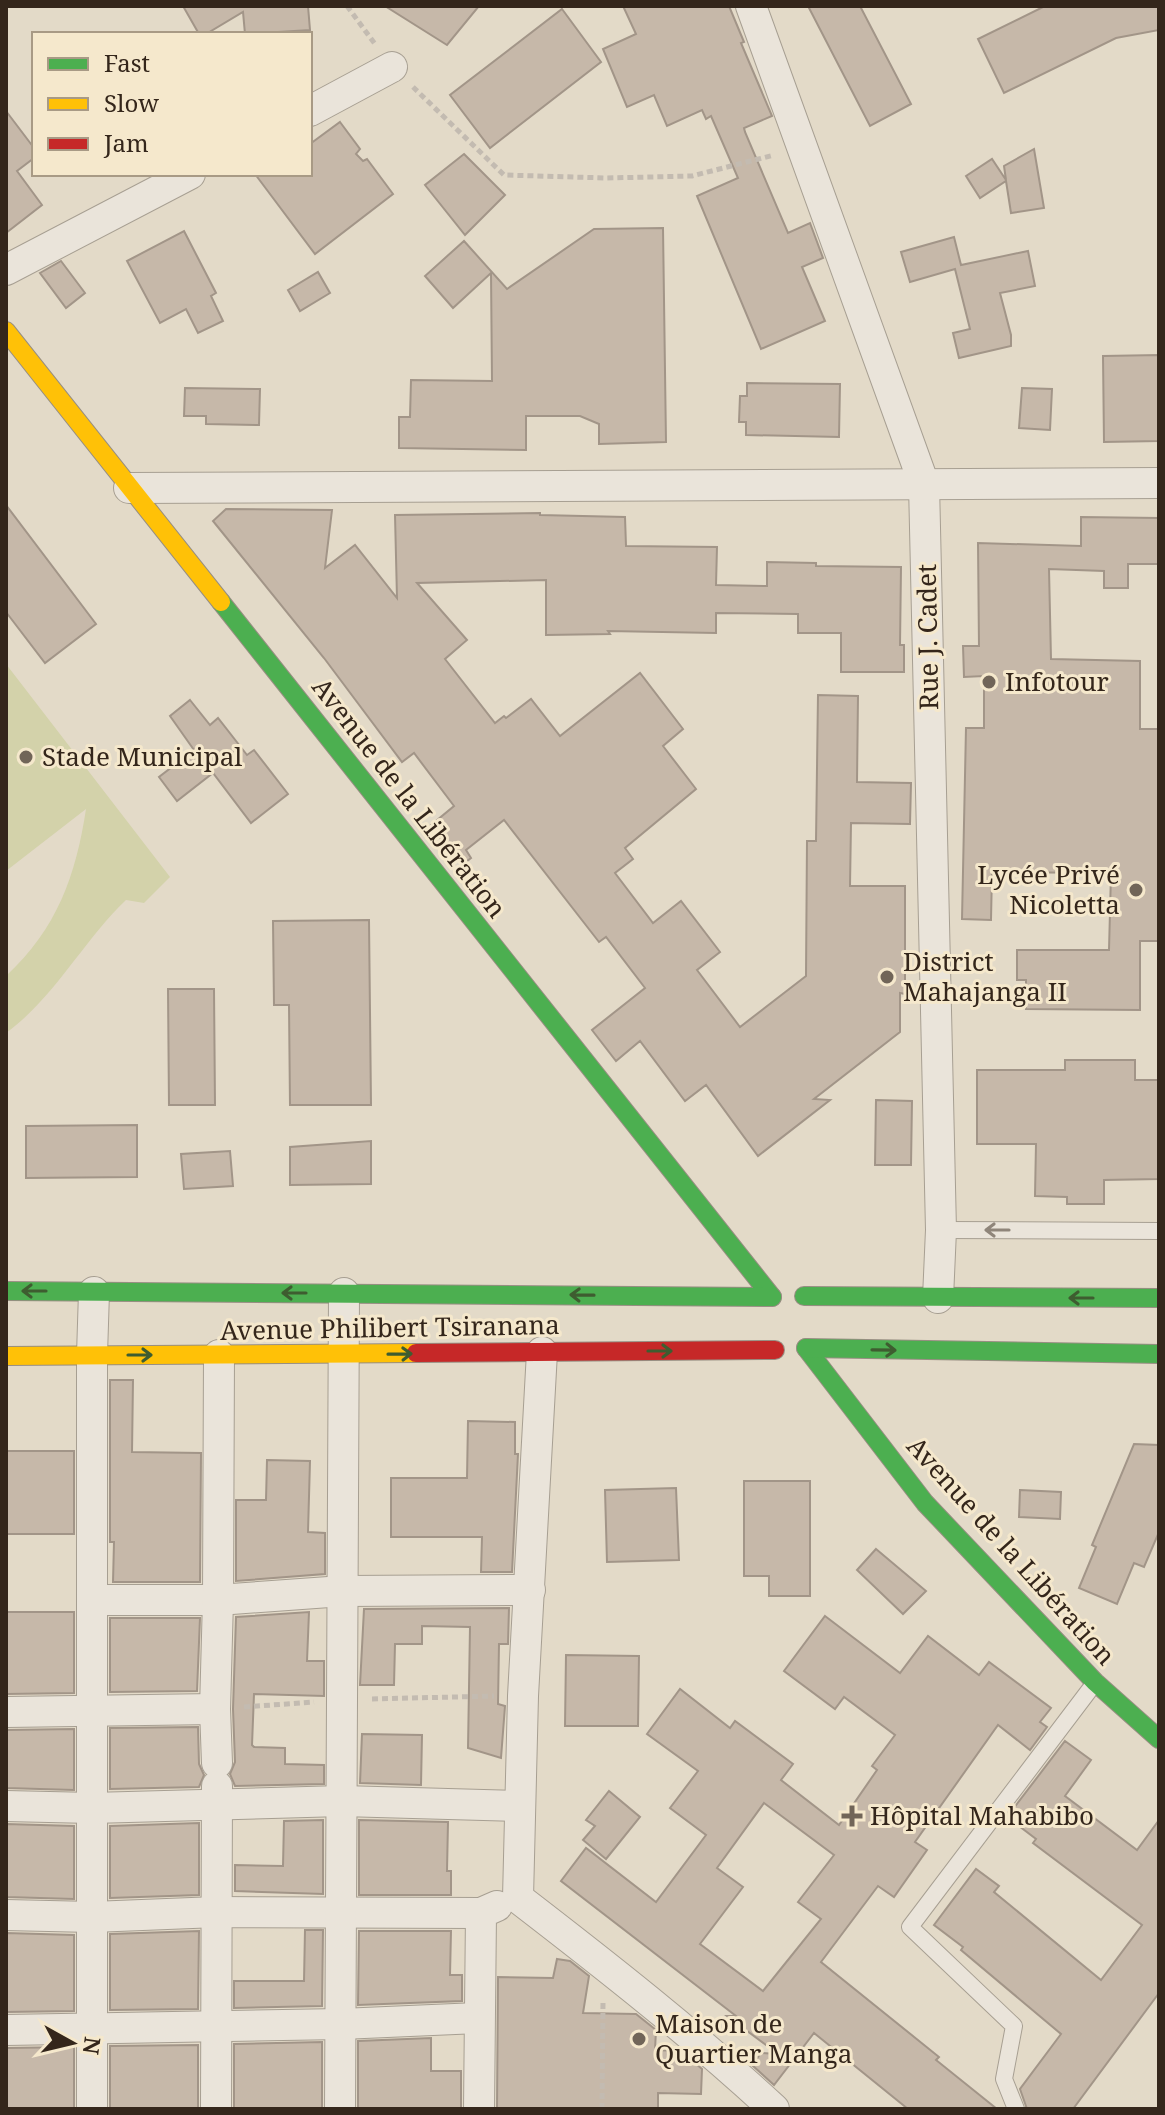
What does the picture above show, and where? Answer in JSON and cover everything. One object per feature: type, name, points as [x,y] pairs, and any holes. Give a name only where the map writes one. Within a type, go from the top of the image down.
[{"type":"main road","name":"Avenue de la Libération","points":[[6,331],[772,1297]]},
{"type":"main road","name":"Avenue Philibert Tsiranana","points":[[6,1291],[772,1297]]},
{"type":"main road","points":[[806,1348],[815,1339],[820,1321],[813,1303],[793,1292],[782,1292],[772,1297],[763,1306],[759,1325],[766,1342],[786,1354],[806,1348],[1159,1354]]},
{"type":"main road","points":[[804,1296],[1159,1298]]},
{"type":"main road","name":"Avenue de la Libération","points":[[806,1348],[925,1503],[1095,1682],[1159,1739]]},
{"type":"main road","name":"Avenue Philibert Tsiranana","points":[[6,1356],[775,1350]]},
{"type":"street","name":"Rue J. Cadet","points":[[751,6],[924,484],[941,1230],[938,1298]]},
{"type":"street","points":[[312,110],[392,67]]},
{"type":"street","points":[[6,270],[186,176]]},
{"type":"street","points":[[129,488],[1159,483]]},
{"type":"street","points":[[92,2109],[94,1292]]},
{"type":"street","points":[[340,2109],[344,1293]]},
{"type":"street","points":[[518,1898],[519,1806],[542,1352]]},
{"type":"street","points":[[216,2109],[215,1709],[219,1355]]},
{"type":"street","points":[[92,1600],[218,1600],[343,1591],[530,1590]]},
{"type":"street","points":[[6,1712],[215,1709]]},
{"type":"street","points":[[6,1806],[92,1808],[217,1784],[342,1801],[519,1806]]},
{"type":"street","points":[[6,1915],[481,1913],[518,1898]]},
{"type":"street","points":[[518,1898],[604,1964],[774,2109]]},
{"type":"street","points":[[479,2109],[481,1913]]},
{"type":"street","points":[[6,2030],[341,2024],[478,2018]]},
{"type":"lane","points":[[941,1230],[1159,1231]]},
{"type":"lane","points":[[1016,2109],[1004,2079],[1014,2026],[910,1927],[1095,1682]]},
{"type":"path","points":[[347,6],[392,67],[504,175],[607,178],[692,176],[802,148]]},
{"type":"path","points":[[602,2109],[604,1964]]},
{"type":"green space","points":[[6,664],[170,877],[144,903],[126,900],[39,1003],[6,1033],[6,976],[39,939],[61,900],[70,878],[86,809],[6,871]]},
{"type":"building","points":[[183,6],[308,6],[310,30],[245,32],[243,12],[209,32],[198,32]]},
{"type":"building","points":[[385,6],[479,6],[447,45]]},
{"type":"building","points":[[623,6],[729,6],[772,116],[744,128],[745,132],[788,233],[810,223],[823,258],[802,267],[825,321],[761,349],[697,196],[738,178],[711,116],[706,119],[702,110],[667,126],[654,95],[627,107],[603,49],[636,34]]},
{"type":"building","points":[[808,6],[860,6],[911,104],[870,126]]},
{"type":"building","points":[[1045,6],[1159,6],[1159,30],[1116,38],[1004,93],[978,39]]},
{"type":"building","points":[[562,9],[601,62],[490,148],[450,95]]},
{"type":"building","points":[[6,111],[32,145],[32,160],[17,171],[42,205],[6,233]]},
{"type":"building","points":[[340,122],[360,149],[356,154],[363,161],[367,159],[393,194],[315,254],[256,176],[312,176],[312,143]]},
{"type":"building","points":[[1034,149],[1044,208],[1011,213],[1006,181],[980,198],[966,176],[992,159],[1006,180],[1004,166]]},
{"type":"building","points":[[464,154],[505,195],[465,235],[425,185]]},
{"type":"building","points":[[663,228],[666,442],[599,444],[599,424],[580,416],[526,416],[526,450],[399,448],[399,417],[410,417],[411,380],[492,381],[491,273],[453,308],[425,276],[464,241],[507,289],[594,229]]},
{"type":"building","points":[[184,231],[216,293],[211,296],[223,321],[198,333],[186,309],[160,323],[127,261]]},
{"type":"building","points":[[954,237],[961,265],[1028,251],[1035,286],[1000,293],[1011,346],[959,358],[953,333],[970,329],[955,269],[910,282],[901,252]]},
{"type":"building","points":[[61,261],[85,293],[66,308],[40,273]]},
{"type":"building","points":[[318,272],[330,293],[300,311],[288,290]]},
{"type":"building","points":[[1159,355],[1159,441],[1104,442],[1103,356]]},
{"type":"building","points":[[747,383],[840,384],[839,437],[746,435],[746,422],[739,422],[740,396],[747,396]]},
{"type":"building","points":[[185,388],[260,389],[259,425],[206,424],[206,416],[184,416]]},
{"type":"building","points":[[1022,388],[1052,389],[1050,430],[1019,428]]},
{"type":"building","points":[[6,505],[96,624],[45,663],[6,612]]},
{"type":"building","points":[[226,509],[332,510],[325,568],[355,545],[397,598],[395,515],[540,513],[625,517],[626,546],[717,547],[716,585],[767,586],[767,562],[901,567],[900,645],[904,645],[904,672],[841,672],[841,633],[798,633],[798,614],[716,613],[716,633],[608,631],[610,634],[546,635],[546,580],[417,583],[467,640],[445,659],[495,723],[531,699],[560,736],[640,673],[683,729],[663,746],[696,789],[625,848],[633,859],[615,873],[653,923],[681,901],[720,952],[697,970],[740,1027],[806,976],[807,841],[816,841],[818,695],[858,696],[857,782],[911,783],[910,824],[851,823],[850,886],[905,886],[905,994],[900,993],[900,1032],[814,1099],[830,1100],[758,1156],[706,1085],[685,1101],[640,1041],[616,1061],[592,1030],[645,988],[606,937],[599,942],[504,820],[466,850],[471,858],[462,865],[430,826],[454,806],[414,753],[402,762],[324,658],[213,521]]},
{"type":"building","points":[[1081,517],[1159,518],[1159,564],[1128,564],[1128,588],[1104,588],[1104,571],[1049,569],[1051,659],[1140,661],[1140,729],[1159,729],[1159,941],[1140,941],[1140,1010],[1026,1009],[1026,980],[1017,980],[1017,950],[1109,950],[1111,873],[992,872],[991,920],[962,919],[966,728],[984,728],[984,676],[964,677],[963,646],[979,646],[978,543],[1081,546]]},
{"type":"building","points":[[190,700],[210,725],[218,718],[247,755],[254,750],[288,794],[251,823],[213,773],[177,801],[159,777],[194,750],[170,716]]},
{"type":"building","points":[[369,920],[371,1105],[290,1105],[289,1005],[274,1005],[273,921]]},
{"type":"building","points":[[168,989],[214,989],[215,1105],[169,1105]]},
{"type":"building","points":[[1065,1060],[1135,1060],[1135,1080],[1159,1080],[1159,1179],[1104,1180],[1104,1204],[1067,1204],[1067,1197],[1035,1196],[1036,1144],[977,1144],[977,1070],[1065,1070]]},
{"type":"building","points":[[876,1100],[912,1101],[911,1165],[875,1165]]},
{"type":"building","points":[[137,1125],[137,1177],[26,1178],[26,1126]]},
{"type":"building","points":[[371,1141],[371,1184],[290,1185],[290,1147]]},
{"type":"building","points":[[230,1151],[233,1186],[184,1189],[181,1154]]},
{"type":"building","points":[[110,1380],[133,1380],[132,1452],[201,1453],[200,1582],[113,1582],[114,1542],[110,1542]]},
{"type":"building","points":[[468,1421],[515,1422],[515,1454],[518,1454],[512,1572],[481,1572],[482,1537],[391,1537],[391,1478],[467,1478]]},
{"type":"building","points":[[1134,1444],[1159,1445],[1159,1532],[1144,1567],[1134,1563],[1117,1604],[1079,1588],[1096,1547],[1092,1545]]},
{"type":"building","points":[[6,1451],[74,1451],[74,1534],[6,1534]]},
{"type":"building","points":[[267,1460],[310,1461],[308,1532],[325,1533],[325,1574],[236,1581],[236,1500],[266,1500]]},
{"type":"building","points":[[744,1481],[810,1481],[810,1596],[769,1596],[769,1576],[744,1576]]},
{"type":"building","points":[[676,1488],[679,1560],[607,1562],[605,1490]]},
{"type":"building","points":[[1020,1490],[1061,1492],[1060,1519],[1019,1517]]},
{"type":"building","points":[[876,1549],[926,1591],[903,1614],[857,1570]]},
{"type":"building","points":[[509,1608],[508,1644],[499,1644],[498,1704],[505,1706],[501,1758],[468,1748],[470,1627],[422,1626],[422,1644],[395,1644],[394,1685],[360,1685],[364,1609]]},
{"type":"building","points":[[6,1612],[74,1612],[74,1693],[6,1694]]},
{"type":"building","points":[[309,1612],[307,1661],[324,1661],[324,1696],[254,1694],[252,1745],[285,1748],[285,1764],[324,1765],[324,1784],[235,1786],[230,1774],[235,1762],[236,1617]]},
{"type":"building","points":[[825,1616],[900,1673],[928,1636],[979,1675],[989,1662],[1051,1708],[1040,1722],[1047,1727],[1030,1750],[998,1725],[915,1842],[927,1850],[894,1897],[878,1886],[821,1962],[939,2057],[936,2060],[997,2109],[908,2109],[814,2033],[774,2085],[752,2065],[761,2053],[778,2054],[727,2016],[736,2016],[561,1881],[586,1848],[656,1902],[706,1835],[670,1808],[698,1771],[647,1734],[680,1689],[730,1728],[735,1721],[793,1764],[781,1780],[839,1825],[877,1770],[872,1766],[895,1735],[844,1697],[835,1709],[784,1671]],"holes":[[[764,1803],[834,1855],[798,1902],[821,1919],[763,1991],[700,1944],[743,1887],[717,1868]]]},
{"type":"building","points":[[110,1618],[200,1618],[197,1691],[110,1692]]},
{"type":"building","points":[[566,1655],[639,1656],[638,1726],[565,1726]]},
{"type":"building","points":[[198,1727],[199,1764],[204,1775],[199,1787],[110,1789],[110,1728]]},
{"type":"building","points":[[74,1729],[74,1790],[6,1788],[6,1730]]},
{"type":"building","points":[[362,1734],[422,1735],[421,1785],[360,1783]]},
{"type":"building","points":[[1065,1741],[1091,1760],[1065,1796],[1137,1850],[1159,1820],[1159,1993],[1073,2109],[1027,2109],[1020,2089],[1061,2034],[934,1925],[976,1869],[999,1886],[994,1892],[1101,1980],[1142,1925],[1033,1843],[1036,1839],[1007,1817]]},
{"type":"building","points":[[609,1791],[640,1817],[606,1859],[583,1840],[595,1826],[586,1820]]},
{"type":"building","points":[[323,1820],[323,1894],[235,1891],[235,1865],[283,1866],[284,1821]]},
{"type":"building","points":[[359,1820],[448,1822],[447,1871],[451,1871],[451,1895],[359,1895]]},
{"type":"building","points":[[199,1823],[199,1895],[110,1898],[110,1826]]},
{"type":"building","points":[[6,1824],[74,1826],[74,1899],[6,1897]]},
{"type":"building","points":[[305,1930],[323,1930],[322,2006],[234,2008],[234,1981],[304,1981]]},
{"type":"building","points":[[199,1931],[198,2009],[110,2010],[110,1934]]},
{"type":"building","points":[[359,1931],[451,1931],[450,1975],[462,1975],[462,2001],[358,2005]]},
{"type":"building","points":[[6,1933],[74,1935],[74,2011],[6,2012]]},
{"type":"building","points":[[557,1959],[570,1961],[589,1976],[583,2013],[636,2014],[656,2030],[655,2050],[681,2051],[702,2069],[701,2094],[658,2093],[658,2109],[497,2109],[498,1977],[553,1978]]},
{"type":"building","points":[[431,2038],[431,2071],[461,2071],[461,2109],[358,2109],[358,2041]]},
{"type":"building","points":[[322,2042],[322,2109],[234,2109],[234,2044]]},
{"type":"building","points":[[198,2045],[198,2109],[110,2109],[110,2046]]},
{"type":"building","points":[[74,2047],[74,2109],[6,2109],[6,2048]]},
{"type":"traffic: fast","points":[[221,602],[772,1297]]},
{"type":"traffic: fast","points":[[6,1291],[772,1297]]},
{"type":"traffic: fast","points":[[804,1296],[1159,1298]]},
{"type":"traffic: fast","points":[[806,1348],[925,1503],[1095,1682],[1159,1739]]},
{"type":"traffic: fast","points":[[806,1348],[1159,1354]]},
{"type":"traffic: slow","points":[[6,331],[221,602]]},
{"type":"traffic: slow","points":[[6,1356],[416,1353]]},
{"type":"traffic: jam","points":[[416,1353],[775,1350]]},
{"type":"place","name":"Infotour","points":[[989,682]]},
{"type":"place","name":"Stade Municipal","points":[[26,757]]},
{"type":"place","name":"Lycée Privé Nicoletta","points":[[1136,890]]},
{"type":"place","name":"District Mahajanga II","points":[[887,977]]},
{"type":"place","name":"Hôpital Mahabibo","points":[[852,1816]]},
{"type":"place","name":"Maison de Quartier Manga","points":[[639,2039]]}]
